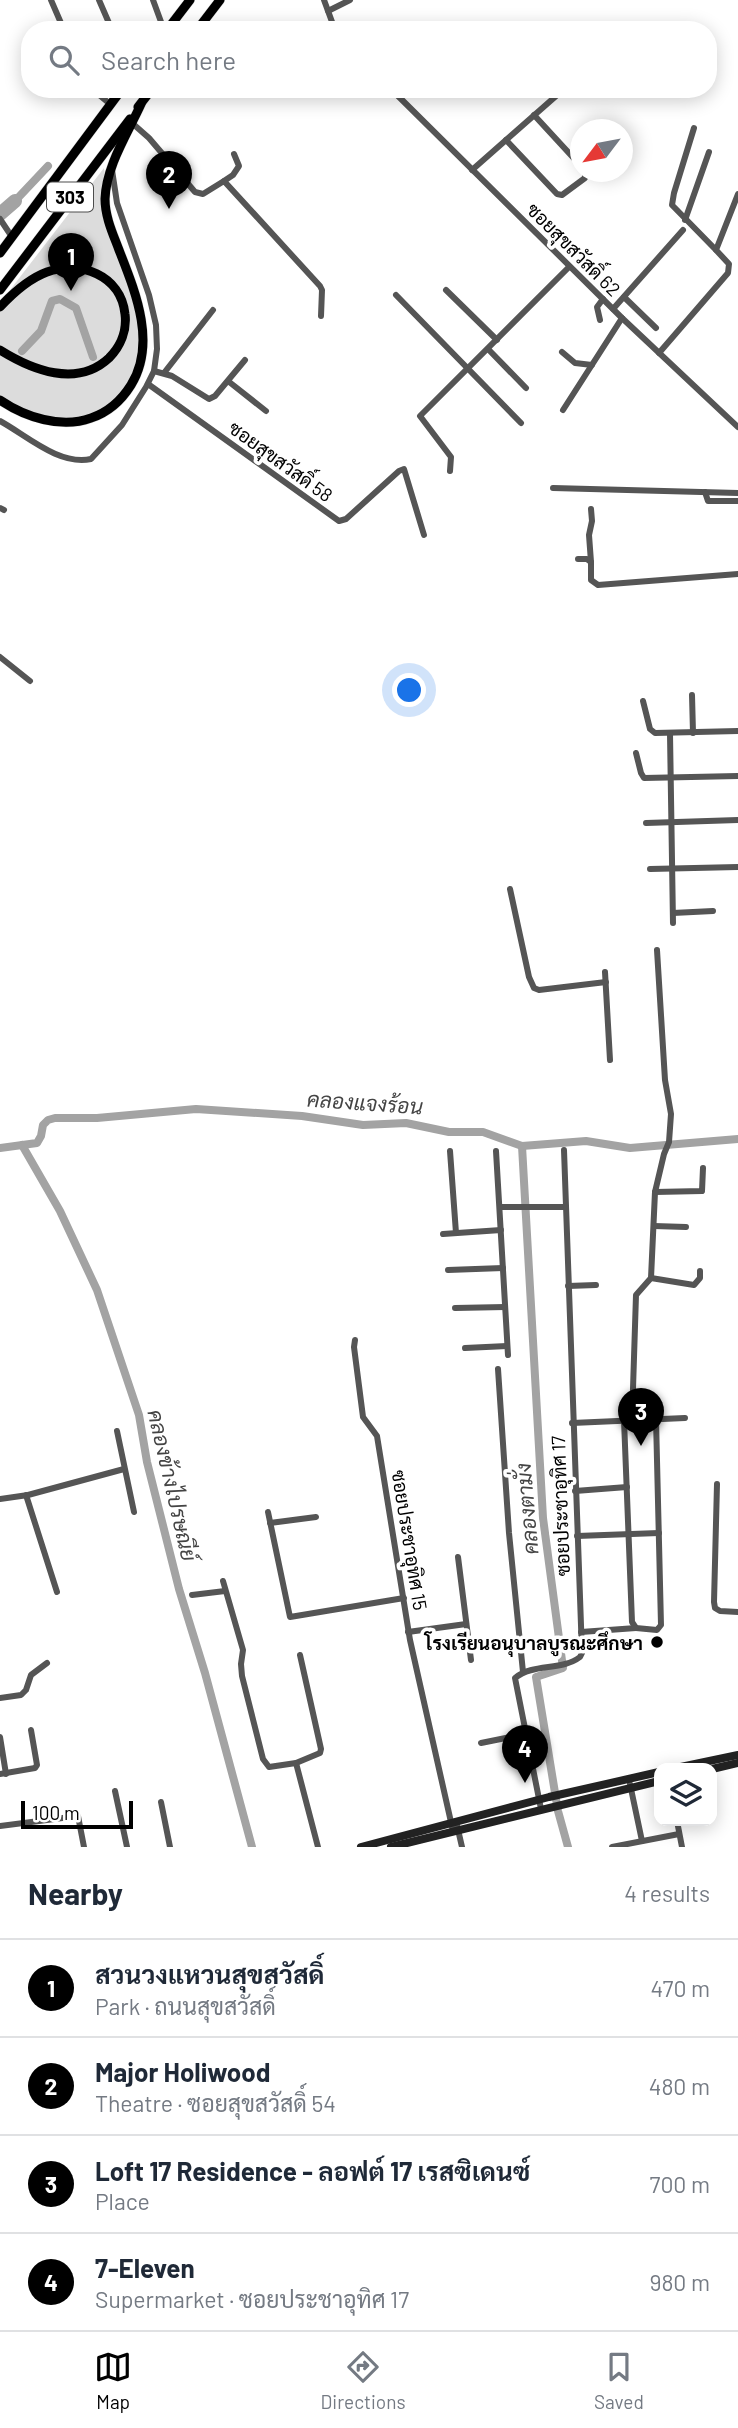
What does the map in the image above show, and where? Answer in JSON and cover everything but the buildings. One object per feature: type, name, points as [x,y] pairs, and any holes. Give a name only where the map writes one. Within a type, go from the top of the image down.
[{"type":"main road","points":[[173,21],[190,0]]},
{"type":"main road","points":[[204,21],[220,0]]},
{"type":"main road","name":"303","points":[[0,253],[115,98]]},
{"type":"main road","name":"303","points":[[0,290],[145,98]]},
{"type":"main road","points":[[0,400],[40,419],[60,422],[87,420],[103,414],[115,405],[134,381],[142,352],[142,326],[133,288],[107,214],[106,186],[141,104]]},
{"type":"main road","points":[[0,246],[12,238]]},
{"type":"main road","points":[[0,307],[32,279],[47,272],[74,267],[93,271],[110,283],[122,302],[125,314],[122,341],[114,353],[97,367],[82,373],[47,371],[30,366],[0,349]]},
{"type":"main road","points":[[700,1763],[738,1755]]},
{"type":"main road","points":[[717,1768],[738,1763]]},
{"type":"main road","points":[[391,1847],[455,1826],[629,1783],[654,1774]]},
{"type":"main road","points":[[629,1783],[654,1781]]},
{"type":"main road","points":[[360,1847],[403,1842]]},
{"type":"street","points":[[51,0],[60,21]]},
{"type":"street","points":[[99,0],[108,21]]},
{"type":"street","points":[[153,0],[162,21]]},
{"type":"street","points":[[324,0],[332,21]]},
{"type":"street","points":[[328,11],[350,0]]},
{"type":"street","points":[[103,98],[110,104]]},
{"type":"street","name":"ซอยสุขสวัสดิ์ 62","points":[[400,98],[569,267],[738,427]]},
{"type":"street","points":[[472,170],[554,98]]},
{"type":"street","points":[[534,116],[570,154]]},
{"type":"street","points":[[132,123],[149,138],[195,192],[203,194],[233,175],[239,166],[234,154]]},
{"type":"street","points":[[694,128],[672,205],[730,268]]},
{"type":"street","points":[[506,140],[557,194],[562,195],[580,182]]},
{"type":"street","points":[[685,220],[709,152]]},
{"type":"street","points":[[0,421],[64,457],[91,459],[122,425],[154,371],[156,325],[149,295],[117,203],[112,168]]},
{"type":"street","points":[[224,181],[320,286],[321,316]]},
{"type":"street","points":[[716,250],[738,194]]},
{"type":"street","points":[[1,220],[12,238]]},
{"type":"street","points":[[613,309],[683,230]]},
{"type":"street","points":[[450,471],[451,457],[420,416],[569,267]]},
{"type":"street","points":[[730,268],[738,268]]},
{"type":"street","points":[[659,354],[730,268]]},
{"type":"street","points":[[446,290],[497,340]]},
{"type":"street","points":[[396,295],[521,424]]},
{"type":"street","points":[[624,297],[656,328]]},
{"type":"street","points":[[600,320],[597,307],[603,299]]},
{"type":"street","points":[[164,373],[213,310]]},
{"type":"street","points":[[563,410],[622,318]]},
{"type":"street","points":[[488,349],[526,388]]},
{"type":"street","points":[[562,352],[576,363],[592,365]]},
{"type":"street","points":[[154,371],[164,373],[209,399],[215,396],[245,360]]},
{"type":"street","points":[[228,381],[267,411]]},
{"type":"street","name":"ซอยสุขสวัสดิ์ 58","points":[[148,384],[339,522],[346,519],[399,471],[404,470],[425,535]]},
{"type":"street","points":[[553,488],[738,493]]},
{"type":"street","points":[[705,492],[708,501],[738,501]]},
{"type":"street","points":[[591,509],[591,580],[598,585],[738,574]]},
{"type":"street","points":[[578,559],[591,562]]},
{"type":"street","points":[[0,657],[30,681]]},
{"type":"street","points":[[692,695],[693,733]]},
{"type":"street","points":[[643,701],[652,732],[738,732]]},
{"type":"street","points":[[670,734],[673,923]]},
{"type":"street","points":[[636,753],[640,773],[644,778],[738,776]]},
{"type":"street","points":[[646,822],[738,820]]},
{"type":"street","points":[[650,869],[738,867]]},
{"type":"street","points":[[510,889],[529,977],[534,988],[539,990],[606,982]]},
{"type":"street","points":[[673,912],[713,911]]},
{"type":"street","points":[[632,1420],[636,1295],[651,1278],[655,1192],[663,1154],[669,1142],[671,1114],[665,1080],[657,950]]},
{"type":"street","points":[[605,972],[610,1060]]},
{"type":"street","name":"ซอยประชาอุทิศ 17","points":[[523,1672],[569,1663],[582,1653],[564,1150]]},
{"type":"street","points":[[450,1151],[456,1233]]},
{"type":"street","points":[[496,1151],[508,1355]]},
{"type":"street","points":[[655,1192],[702,1191],[703,1168]]},
{"type":"street","points":[[499,1207],[566,1207]]},
{"type":"street","points":[[654,1226],[686,1227]]},
{"type":"street","points":[[443,1234],[501,1230]]},
{"type":"street","points":[[448,1270],[503,1268]]},
{"type":"street","points":[[651,1278],[694,1286],[700,1278],[700,1271]]},
{"type":"street","points":[[568,1286],[596,1285]]},
{"type":"street","points":[[455,1308],[505,1307]]},
{"type":"street","name":"ซอยประชาอุทิศ 15","points":[[355,1340],[363,1417],[377,1436],[408,1632],[462,1847]]},
{"type":"street","points":[[465,1349],[507,1346]]},
{"type":"street","points":[[498,1369],[509,1533],[523,1672],[515,1681],[540,1804]]},
{"type":"street","points":[[572,1423],[685,1418]]},
{"type":"street","points":[[581,1632],[636,1628],[657,1630],[661,1625],[656,1419]]},
{"type":"street","points":[[624,1420],[632,1622],[636,1628]]},
{"type":"street","points":[[117,1431],[134,1512]]},
{"type":"street","points":[[1,1496],[26,1495],[124,1469]]},
{"type":"street","points":[[716,1484],[715,1608],[738,1612]]},
{"type":"street","points":[[575,1491],[626,1487]]},
{"type":"street","points":[[26,1495],[57,1592]]},
{"type":"street","points":[[268,1512],[290,1617],[404,1598]]},
{"type":"street","points":[[270,1523],[316,1517]]},
{"type":"street","points":[[577,1536],[659,1533]]},
{"type":"street","points":[[458,1557],[471,1660]]},
{"type":"street","points":[[223,1581],[243,1650],[242,1676],[263,1759],[265,1764],[271,1767],[317,1756],[321,1749],[300,1655]]},
{"type":"street","points":[[192,1595],[225,1591]]},
{"type":"street","points":[[408,1632],[466,1624]]},
{"type":"street","points":[[0,1698],[22,1695],[31,1675],[47,1663]]},
{"type":"street","points":[[0,1737],[3,1774],[33,1770],[37,1765],[31,1730]]},
{"type":"street","points":[[481,1743],[525,1734]]},
{"type":"street","points":[[296,1763],[318,1847]]},
{"type":"street","points":[[629,1783],[642,1841]]},
{"type":"street","points":[[115,1791],[127,1847]]},
{"type":"street","points":[[161,1802],[170,1847]]},
{"type":"street","points":[[0,1826],[78,1816],[84,1847]]},
{"type":"street","points":[[678,1826],[682,1847]]},
{"type":"street","points":[[612,1847],[679,1834]]},
{"type":"shaded area","points":[[104,168],[112,228],[144,338],[136,383],[117,407],[72,424],[18,410],[0,398],[0,303]]},
{"type":"waterway","name":"คลองแจงร้อน","points":[[15,201],[48,166]]},
{"type":"waterway","name":"คลองแจงร้อน","points":[[0,214],[15,201]]},
{"type":"waterway","points":[[22,351],[41,331],[52,301],[60,299],[76,308],[93,357]]},
{"type":"waterway","name":"คลองแจงร้อน","points":[[0,1148],[37,1143],[43,1125],[55,1118],[97,1118],[196,1109],[302,1116],[363,1125],[406,1123],[449,1132],[483,1132],[522,1146],[586,1141],[630,1148],[738,1139]]},
{"type":"waterway","name":"คลองข้างไปรษณีย์","points":[[22,1145],[60,1211],[97,1290],[139,1415],[147,1462],[179,1589],[205,1673],[252,1847]]},
{"type":"waterway","name":"คลองตามั่ง","points":[[522,1146],[543,1518],[563,1668],[536,1677],[558,1811],[568,1847]]},
{"type":"place","name":"Major Holiwood","points":[[169,209]]},
{"type":"place","name":"สวนวงแหวนสุขสวัสดิ์","points":[[71,291]]},
{"type":"place","name":"Loft 17 Residence - ลอฟต์ 17 เรสซิเดนซ์","points":[[641,1446]]},
{"type":"place","name":"โรงเรียนอนุบาลบูรณะศึกษา","points":[[657,1642]]},
{"type":"place","name":"7-Eleven","points":[[525,1783]]}]
